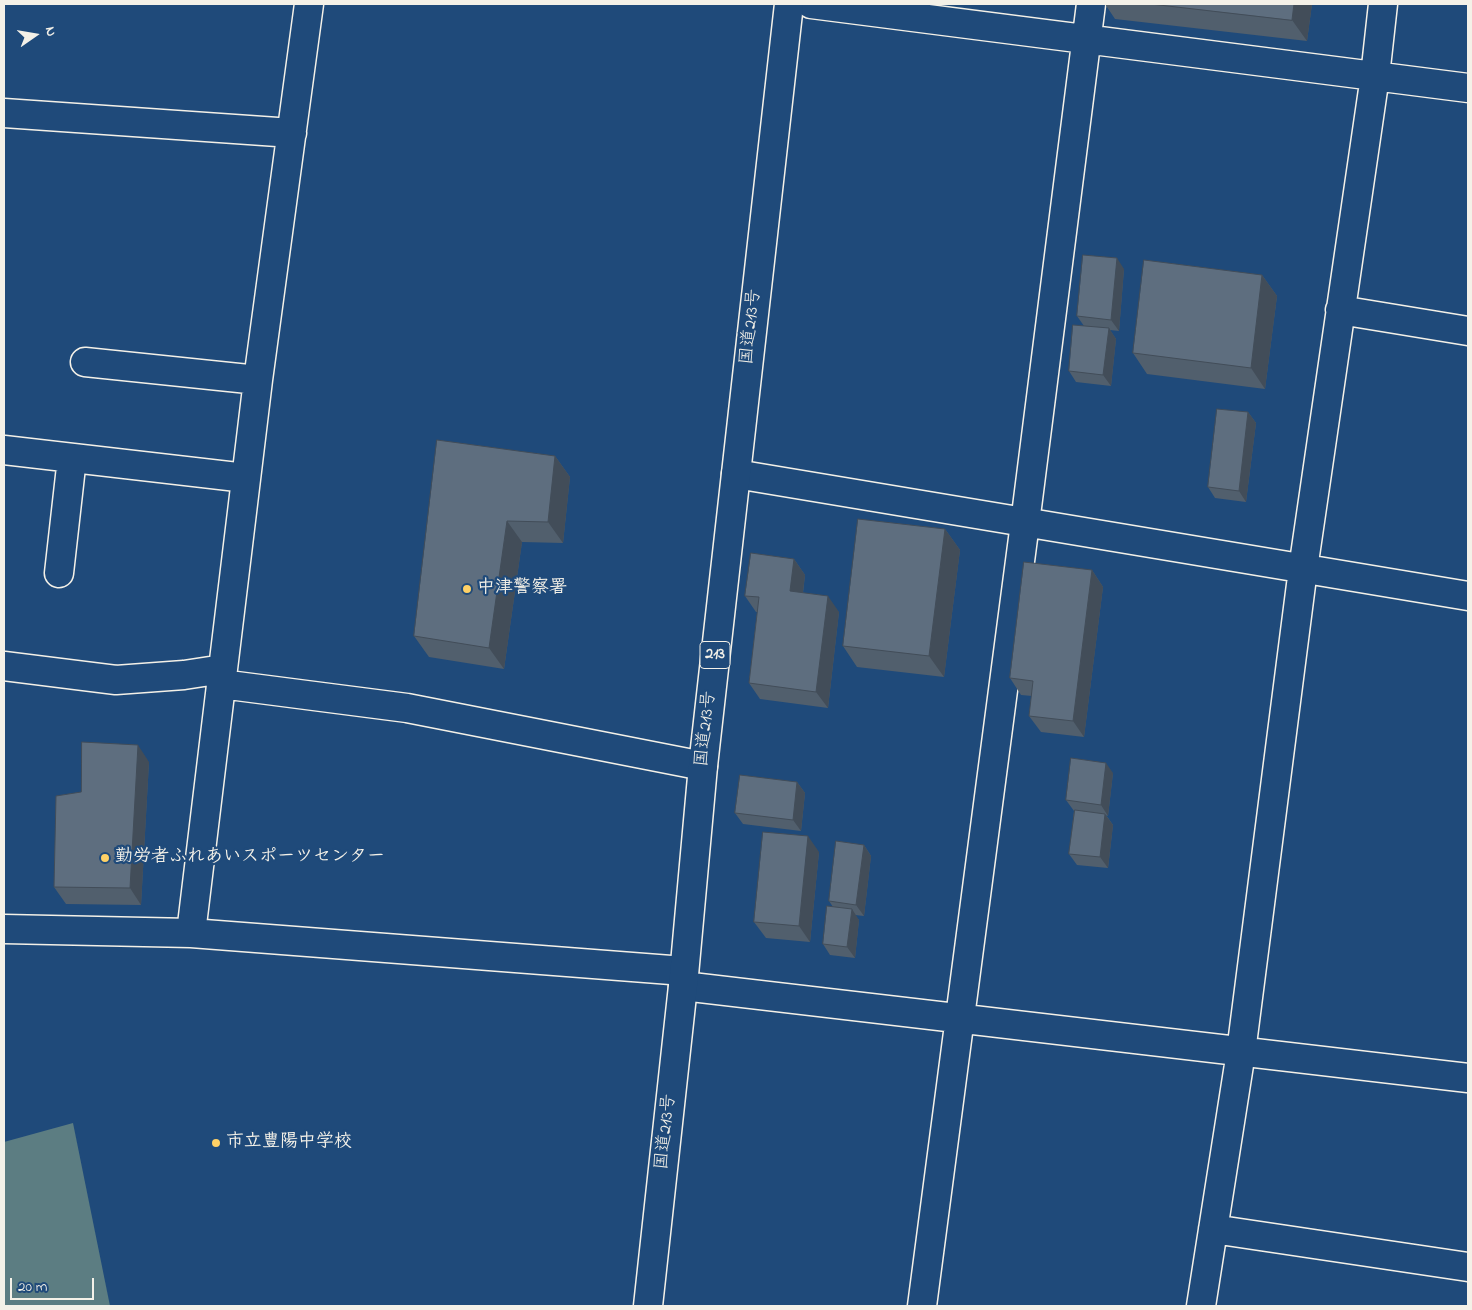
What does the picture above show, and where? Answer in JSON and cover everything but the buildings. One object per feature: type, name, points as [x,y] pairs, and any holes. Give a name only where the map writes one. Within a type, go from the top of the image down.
[{"type":"main road","points":[[191,933],[258,380],[309,4]]},
{"type":"main road","name":"国道213号","points":[[648,1306],[684,978],[703,766],[789,4]]},
{"type":"main road","points":[[811,4],[1468,88]]},
{"type":"main road","points":[[922,1306],[1091,4]]},
{"type":"main road","points":[[1201,1306],[1240,1052],[1303,569],[1375,76],[1383,4]]},
{"type":"main road","points":[[4,113],[292,133]]},
{"type":"main road","points":[[1340,310],[1468,331]]},
{"type":"main road","points":[[86,362],[258,380]]},
{"type":"main road","points":[[4,450],[246,478]]},
{"type":"main road","points":[[59,572],[72,458]]},
{"type":"main road","points":[[736,474],[1468,596]]},
{"type":"main road","points":[[4,666],[116,680],[184,675],[222,676],[407,708],[703,766]]},
{"type":"main road","points":[[4,928],[191,933],[684,978],[959,1018],[1468,1078]]},
{"type":"main road","points":[[1213,1229],[1468,1267]]},
{"type":"green space","points":[[73,1123],[110,1306],[4,1306],[4,1142]]},
{"type":"place","name":"中津警察署","points":[[467,589]]},
{"type":"place","name":"勤労者ふれあいスポーツセンター","points":[[105,858]]},
{"type":"place","name":"市立豊陽中学校","points":[[216,1143]]}]
